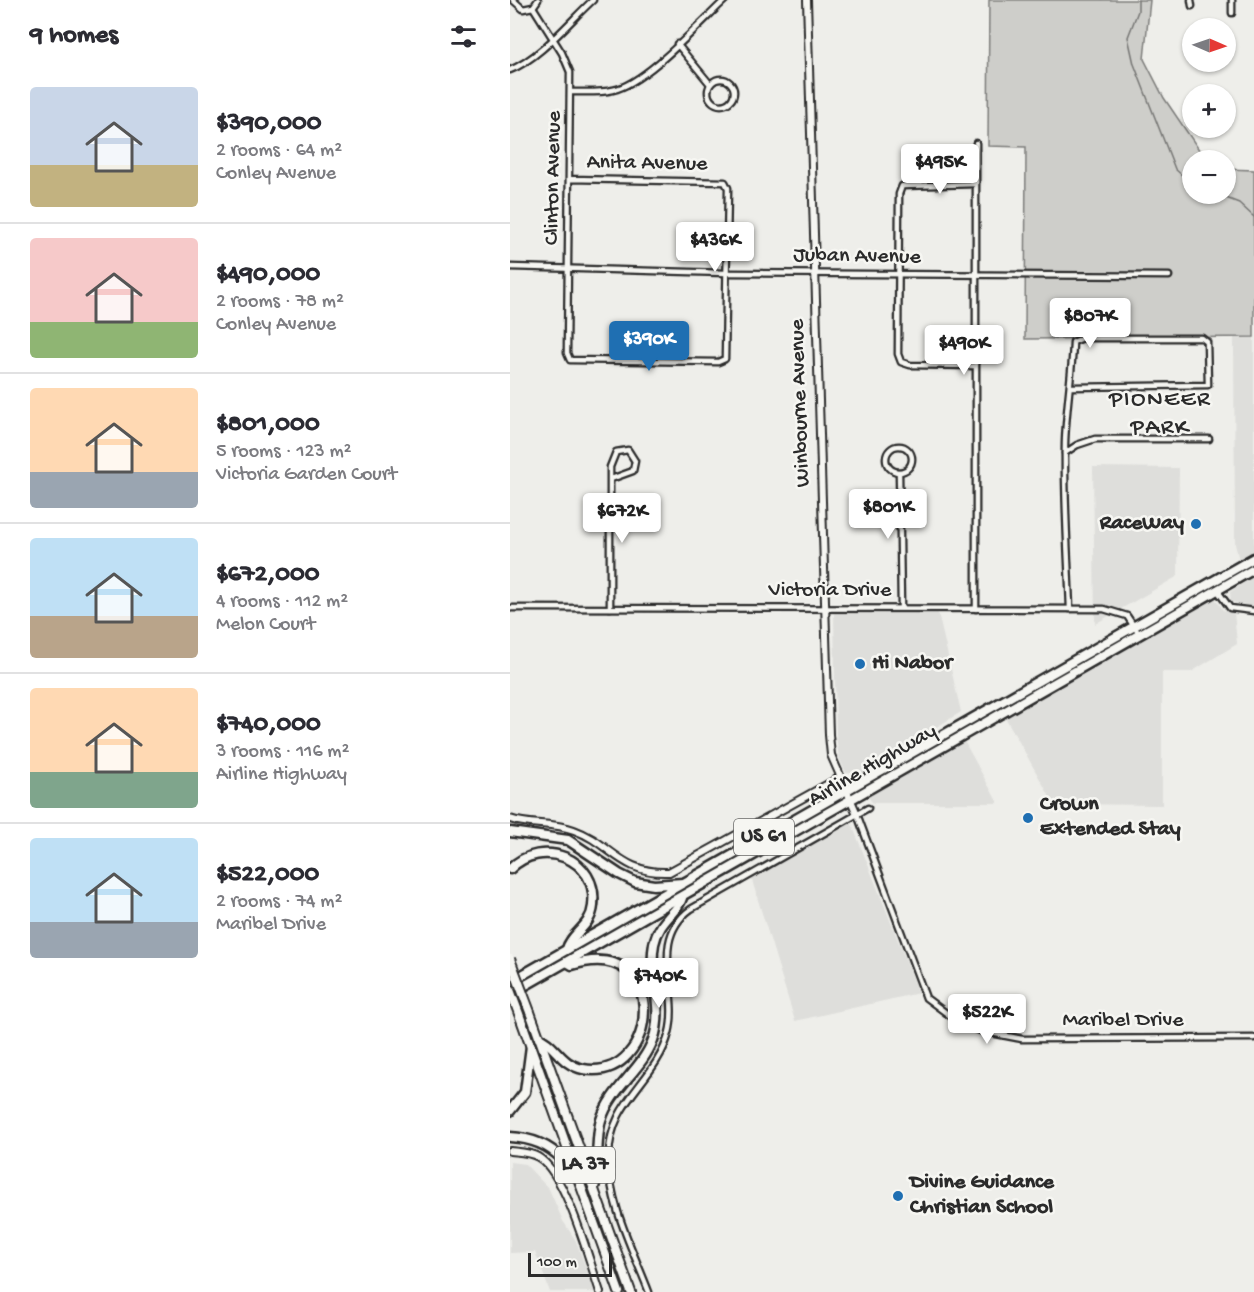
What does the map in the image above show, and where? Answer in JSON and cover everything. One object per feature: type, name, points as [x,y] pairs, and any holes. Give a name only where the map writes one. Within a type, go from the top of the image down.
[{"type":"highway","name":"Airline Highway","points":[[510,982],[845,791],[986,716],[1137,630],[1254,558]]},
{"type":"highway","name":"Airline Highway","points":[[1137,630],[1254,569]]},
{"type":"highway","points":[[1215,580],[1217,590]]},
{"type":"highway","name":"Airline Highway","points":[[510,994],[850,801],[986,716]]},
{"type":"highway","points":[[510,832],[568,840],[635,882],[654,885],[684,883]]},
{"type":"highway","points":[[510,869],[526,857],[552,853],[571,860],[586,874],[593,894],[592,912],[584,928],[568,943],[566,950]]},
{"type":"highway","points":[[594,1187],[597,1181],[596,1145],[602,1117],[615,1091],[645,1055],[655,1033],[658,1012],[653,961],[655,942],[661,926],[683,896]]},
{"type":"highway","points":[[539,1038],[546,1041],[566,1063],[578,1068],[594,1070],[610,1066],[621,1059],[635,1044],[641,1032],[645,1015],[643,998],[637,982],[629,973],[620,966],[602,960],[572,965],[567,962]]},
{"type":"highway","points":[[510,1111],[525,1092],[531,1047]]},
{"type":"highway","points":[[510,1137],[527,1139],[544,1145],[564,1161],[572,1173],[578,1176]]},
{"type":"main road","name":"LA 37","points":[[510,959],[550,1075],[594,1187],[631,1292]]},
{"type":"main road","name":"LA 37","points":[[510,990],[619,1292]]},
{"type":"street","points":[[513,0],[523,9],[533,7],[538,0]]},
{"type":"street","points":[[510,70],[518,67],[552,39],[593,0]]},
{"type":"street","points":[[571,92],[613,90],[628,85],[725,0]]},
{"type":"street","name":"Winbourne Avenue","points":[[807,0],[829,735],[831,755],[850,801]]},
{"type":"street","points":[[1232,0],[1232,13]]},
{"type":"street","name":"Clinton Avenue","points":[[533,7],[562,53],[570,72],[567,353],[570,360],[718,362],[725,359],[726,273]]},
{"type":"street","points":[[677,44],[710,84]]},
{"type":"street","points":[[720,79],[729,82],[734,91],[731,101],[722,106],[712,103],[707,94],[710,84],[720,79]]},
{"type":"street","points":[[976,143],[976,609]]},
{"type":"street","name":"Anita Avenue","points":[[570,179],[725,182],[728,188],[726,273]]},
{"type":"street","points":[[975,184],[902,186],[899,194],[898,275],[898,354],[901,362],[910,365],[975,366]]},
{"type":"street","name":"Juban Avenue","points":[[510,267],[726,273],[1169,276]]},
{"type":"street","points":[[1070,609],[1065,453],[1067,415],[1072,387],[1073,342],[1083,338],[1202,338],[1207,342],[1208,386],[1072,387]]},
{"type":"street","points":[[1065,453],[1077,445],[1095,439],[1209,439]]},
{"type":"street","points":[[898,446],[908,450],[912,459],[908,468],[898,472],[889,468],[886,459],[889,450],[898,446]]},
{"type":"street","points":[[610,608],[611,479],[613,457],[620,450],[628,450],[635,461],[633,471],[611,479]]},
{"type":"street","points":[[898,472],[901,608]]},
{"type":"street","points":[[1217,590],[1230,608],[1254,611]]},
{"type":"street","name":"Victoria Drive","points":[[510,608],[1070,609],[1117,611],[1126,616],[1137,630]]},
{"type":"street","points":[[510,819],[558,825],[577,831],[625,863],[641,869],[669,872],[839,778]]},
{"type":"street","name":"Maribel Drive","points":[[850,801],[857,814],[926,998],[957,1021],[981,1031],[1022,1039],[1254,1038]]},
{"type":"street","name":"Airline Highway","points":[[649,1292],[617,1207],[610,1179],[610,1139],[617,1116],[632,1091],[661,1057],[670,1031],[666,956],[674,928],[691,909],[868,808]]},
{"type":"street","points":[[510,1151],[537,1157],[550,1168],[562,1185],[600,1292]]},
{"type":"shaded area","points":[[989,0],[1150,0],[1144,59],[1164,98],[1182,125],[1182,138],[1191,138],[1199,150],[1182,150],[1182,204],[1236,204],[1236,169],[1254,170],[1254,337],[1025,339],[1026,147],[988,146]]},
{"type":"shaded area","points":[[1234,337],[1254,337],[1254,551],[1239,560],[1235,544]]},
{"type":"shaded area","points":[[1093,467],[1179,468],[1178,576],[1095,624]]},
{"type":"shaded area","points":[[1254,576],[1254,607],[1231,602],[1230,592]]},
{"type":"shaded area","points":[[1215,598],[1223,610],[1234,612],[1237,644],[1191,672],[1162,672],[1162,805],[1054,804],[1005,717]]},
{"type":"shaded area","points":[[834,613],[938,613],[961,712],[862,773],[846,773],[839,758],[836,735]]},
{"type":"shaded area","points":[[964,741],[998,803],[873,803],[868,797]]},
{"type":"shaded area","points":[[851,822],[919,993],[795,1021],[751,877]]},
{"type":"shaded area","points":[[510,1162],[525,1164],[549,1189],[563,1221],[576,1241],[595,1292],[550,1292],[535,1252],[510,1253]]},
{"type":"waterway","points":[[1138,0],[1138,11],[1128,37],[1134,64],[1175,169],[1182,175]]},
{"type":"waterway","points":[[1236,202],[1254,217]]},
{"type":"place","name":"RaceWay","points":[[1196,524]]},
{"type":"place","name":"Hi Nabor","points":[[860,664]]},
{"type":"place","name":"Crown Extended Stay","points":[[1028,818]]},
{"type":"place","name":"Divine Guidance Christian School","points":[[898,1196]]},
{"type":"district","name":"PIONEER PARK","points":[[1160,414]]}]
